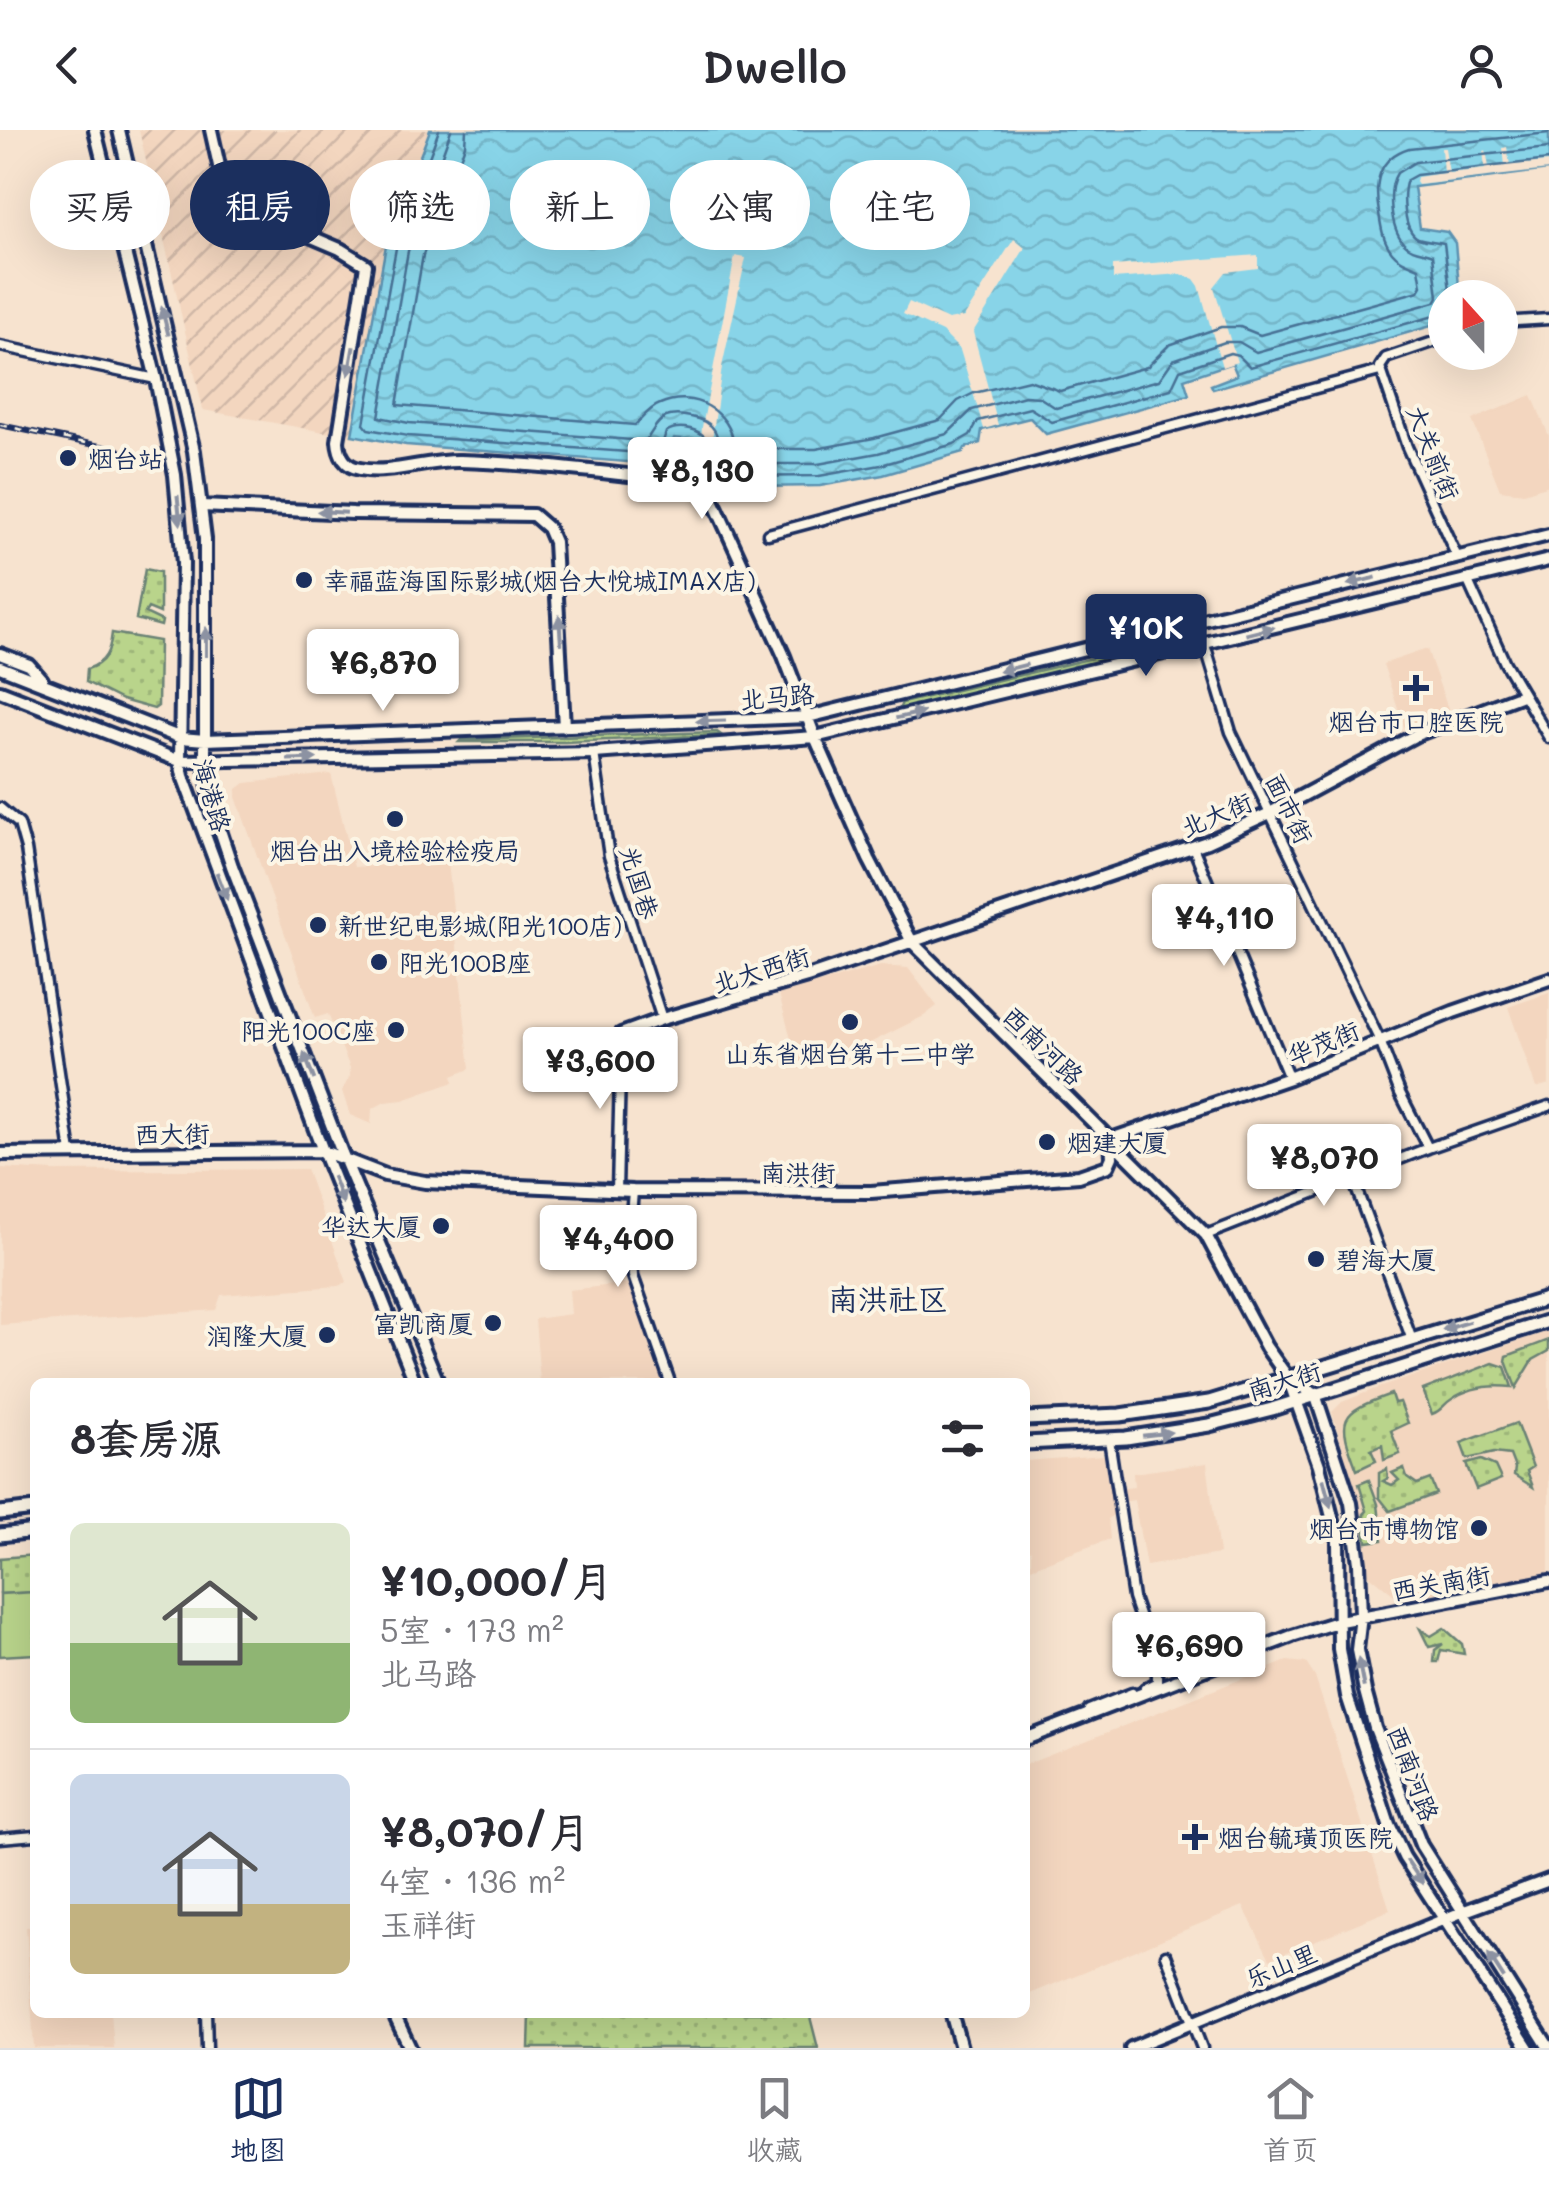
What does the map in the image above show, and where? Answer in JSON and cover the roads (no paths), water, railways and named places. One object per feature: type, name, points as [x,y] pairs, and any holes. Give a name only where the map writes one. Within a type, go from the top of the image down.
[{"type":"main road","name":"海港路","points":[[95,130],[175,475],[182,535],[180,761],[188,793],[323,1151],[414,1378]]},
{"type":"main road","name":"海港路","points":[[119,130],[174,356],[202,506],[206,564],[205,762],[212,806],[344,1157],[436,1378]]},
{"type":"main road","name":"西南河路","points":[[211,130],[229,198],[366,265],[339,424],[338,450],[353,468],[373,470],[446,461],[527,465],[692,484],[713,500],[869,859],[912,942],[1206,1235],[1266,1347],[1288,1378],[1320,1465],[1338,1541],[1339,1648],[1347,1696],[1388,1825],[1528,2048]]},
{"type":"main road","points":[[202,506],[533,515],[548,528],[554,542],[564,728]]},
{"type":"main road","name":"北马路","points":[[0,667],[181,738],[205,740],[808,717],[1549,535]]},
{"type":"main road","name":"北马路","points":[[0,691],[180,761],[594,753],[815,738],[1549,560]]},
{"type":"main road","points":[[0,654],[29,665],[46,684]]},
{"type":"main road","name":"北大街","points":[[912,942],[1193,846],[1270,813],[1416,735],[1522,695]]},
{"type":"main road","name":"北大西街","points":[[621,1034],[912,942]]},
{"type":"main road","name":"华茂街","points":[[1111,1139],[1289,1078],[1452,1012],[1549,979]]},
{"type":"main road","name":"南洪街","points":[[344,1157],[384,1176],[425,1182],[633,1191],[871,1192],[1079,1176],[1108,1166],[1111,1139]]},
{"type":"main road","name":"西大街","points":[[0,1154],[323,1151],[344,1157]]},
{"type":"main road","name":"南大街","points":[[1030,1420],[1209,1402],[1549,1298]]},
{"type":"main road","name":"南大街","points":[[1030,1444],[1110,1439],[1210,1426],[1549,1321]]},
{"type":"main road","name":"西南河路","points":[[1288,1378],[1315,1394],[1351,1503],[1359,1563],[1361,1616],[1357,1650],[1375,1728],[1416,1836],[1549,2048]]},
{"type":"main road","points":[[0,1513],[30,1510]]},
{"type":"main road","points":[[0,1535],[30,1532]]},
{"type":"main road","name":"西关南街","points":[[1030,1737],[1340,1621],[1549,1581]]},
{"type":"main road","name":"乐山里","points":[[1130,2048],[1549,1880]]},
{"type":"main road","points":[[396,2018],[410,2048]]},
{"type":"main road","points":[[953,2018],[961,2048]]},
{"type":"street","points":[[1518,321],[1549,318]]},
{"type":"street","points":[[768,534],[1381,366],[1428,345]]},
{"type":"street","points":[[0,346],[156,380]]},
{"type":"street","name":"大关前街","points":[[1381,366],[1407,447],[1457,557]]},
{"type":"street","points":[[1468,581],[1522,695],[1549,738]]},
{"type":"street","name":"面市街","points":[[1205,645],[1231,732],[1428,1148]]},
{"type":"street","name":"光国巷","points":[[594,753],[609,856],[662,1019]]},
{"type":"street","points":[[0,808],[19,824],[26,848],[70,1154]]},
{"type":"street","points":[[1193,846],[1289,1078]]},
{"type":"street","points":[[617,1190],[621,1034]]},
{"type":"street","points":[[1206,1235],[1428,1148],[1549,1106]]},
{"type":"street","points":[[1352,1177],[1412,1340]]},
{"type":"street","points":[[633,1191],[632,1276],[669,1378]]},
{"type":"street","points":[[1082,1717],[1101,1704],[1157,1682],[1158,1678],[1133,1598],[1110,1439]]},
{"type":"street","points":[[0,1838],[30,1835]]},
{"type":"street","points":[[1166,1955],[1202,2048]]},
{"type":"street","points":[[206,2018],[207,2048]]},
{"type":"water","points":[[430,130],[1549,130],[1549,170],[1414,187],[1420,228],[1447,232],[1455,243],[1458,280],[1428,280],[1428,327],[1213,389],[1211,385],[1237,375],[1232,363],[1184,379],[1189,395],[1046,434],[1030,418],[982,430],[980,443],[963,452],[883,475],[820,486],[742,487],[710,494],[698,480],[691,449],[696,446],[694,440],[674,438],[666,465],[406,445],[352,435],[385,250],[490,250],[490,160],[419,160]]},
{"type":"railway","points":[[0,425],[119,450]]},
{"type":"place","name":"烟台站","points":[[68,458]]},
{"type":"place","name":"幸福蓝海国际影城(烟台大悦城IMAX店)","points":[[304,580]]},
{"type":"place","name":"烟台市口腔医院","points":[[1416,688]]},
{"type":"place","name":"烟台出入境检验检疫局","points":[[395,819]]},
{"type":"place","name":"新世纪电影城(阳光100店)","points":[[318,925]]},
{"type":"place","name":"阳光100B座","points":[[379,962]]},
{"type":"place","name":"山东省烟台第十二中学","points":[[850,1022]]},
{"type":"place","name":"阳光100C座","points":[[396,1030]]},
{"type":"place","name":"烟建大厦","points":[[1047,1142]]},
{"type":"place","name":"华达大厦","points":[[441,1226]]},
{"type":"place","name":"碧海大厦","points":[[1316,1259]]},
{"type":"place","name":"富凯商厦","points":[[493,1323]]},
{"type":"place","name":"润隆大厦","points":[[327,1335]]},
{"type":"place","name":"烟台市博物馆","points":[[1479,1528]]},
{"type":"place","name":"烟台毓璜顶医院","points":[[1195,1837]]},
{"type":"district","name":"南洪社区","points":[[888,1298]]}]
